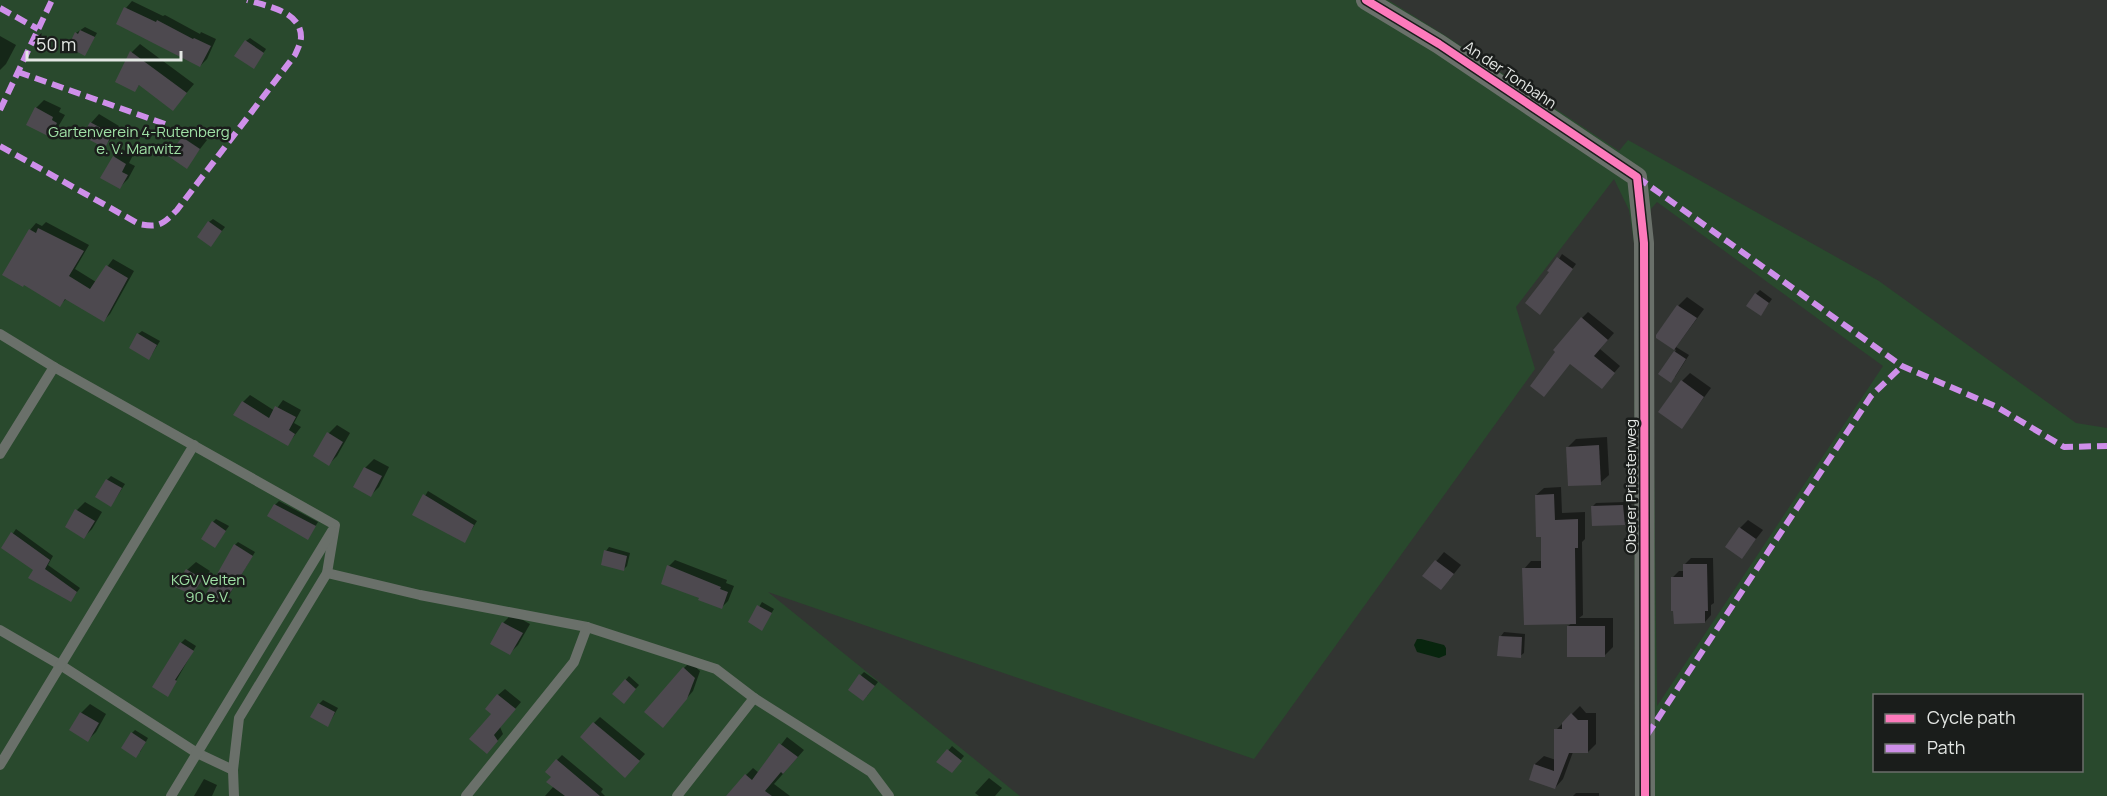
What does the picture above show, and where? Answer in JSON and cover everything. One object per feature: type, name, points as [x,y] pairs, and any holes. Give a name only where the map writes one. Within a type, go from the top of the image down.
[{"type":"street","name":"An der Tonbahn","points":[[1366,0],[1439,44],[1637,177]]},
{"type":"street","name":"Oberer Priesterweg","points":[[1637,177],[1644,243],[1645,796]]},
{"type":"lane","points":[[0,334],[54,367],[335,525]]},
{"type":"lane","points":[[0,454],[54,367]]},
{"type":"lane","points":[[0,765],[194,445]]},
{"type":"lane","points":[[234,796],[233,770],[239,718],[327,573],[335,525]]},
{"type":"lane","points":[[171,796],[335,525]]},
{"type":"lane","points":[[327,573],[420,595],[587,627],[716,669],[754,698],[871,772],[885,795]]},
{"type":"lane","points":[[466,796],[574,662],[587,627]]},
{"type":"lane","points":[[0,630],[62,666],[197,753],[233,770]]},
{"type":"lane","points":[[677,796],[754,698]]},
{"type":"green space","points":[[0,0],[1388,0],[1619,151],[1628,140],[1879,281],[2076,423],[2107,428],[2107,796],[1635,796],[1634,243],[1629,210],[1614,179],[1516,307],[1535,369],[1254,759],[768,592],[1020,796],[0,796]],"holes":[[[1657,202],[1883,366],[1657,706],[1651,209]]]},
{"type":"shaded area","points":[[1417,639],[1444,645],[1446,655],[1439,658],[1417,652],[1414,645]]},
{"type":"building","points":[[124,7],[211,46],[200,67],[116,24]]},
{"type":"building","points":[[80,30],[95,37],[85,56],[68,47],[75,32],[78,34]]},
{"type":"building","points":[[245,40],[264,53],[254,69],[234,56]]},
{"type":"building","points":[[130,51],[187,93],[173,111],[139,85],[135,92],[115,82]]},
{"type":"building","points":[[35,107],[53,117],[52,120],[57,123],[50,137],[26,125]]},
{"type":"building","points":[[90,122],[112,134],[105,148],[82,136]]},
{"type":"building","points":[[182,137],[200,149],[187,169],[168,156]]},
{"type":"building","points":[[113,156],[126,164],[122,172],[128,175],[120,189],[100,178]]},
{"type":"building","points":[[208,221],[222,231],[211,247],[197,237]]},
{"type":"building","points":[[38,228],[84,251],[69,276],[90,289],[106,265],[128,278],[104,322],[65,299],[60,307],[24,285],[23,287],[2,275],[29,229],[36,233]]},
{"type":"building","points":[[1557,257],[1573,269],[1540,315],[1525,303],[1549,272],[1547,271]]},
{"type":"building","points":[[1755,293],[1769,303],[1761,316],[1746,306]]},
{"type":"building","points":[[1677,305],[1697,318],[1674,350],[1656,338],[1656,335]]},
{"type":"building","points":[[1581,317],[1608,340],[1594,356],[1615,373],[1602,389],[1570,364],[1544,397],[1530,386],[1555,352],[1553,350]]},
{"type":"building","points":[[137,333],[157,345],[149,360],[129,348]]},
{"type":"building","points":[[1674,351],[1686,359],[1671,383],[1658,374]]},
{"type":"building","points":[[1681,380],[1704,397],[1682,429],[1658,412]]},
{"type":"building","points":[[242,401],[269,418],[275,406],[296,417],[289,430],[295,434],[288,446],[233,415]]},
{"type":"building","points":[[327,432],[343,442],[329,466],[313,456]]},
{"type":"building","points":[[1599,445],[1601,485],[1568,486],[1566,447]]},
{"type":"building","points":[[364,467],[382,476],[371,497],[353,487]]},
{"type":"building","points":[[106,479],[122,488],[111,507],[95,497]]},
{"type":"building","points":[[423,494],[474,525],[465,543],[412,515]]},
{"type":"building","points":[[1554,494],[1555,520],[1578,519],[1578,548],[1575,548],[1576,624],[1524,625],[1522,568],[1541,568],[1541,537],[1536,537],[1535,495]]},
{"type":"building","points":[[274,504],[316,526],[308,540],[267,516]]},
{"type":"building","points":[[1623,505],[1625,525],[1592,526],[1591,506]]},
{"type":"building","points":[[75,509],[95,521],[84,539],[65,527]]},
{"type":"building","points":[[212,521],[226,531],[215,548],[201,539]]},
{"type":"building","points":[[1739,527],[1756,539],[1742,559],[1725,547]]},
{"type":"building","points":[[11,532],[50,560],[45,569],[77,592],[71,602],[28,578],[33,570],[1,548]]},
{"type":"building","points":[[234,544],[253,556],[224,603],[207,592]]},
{"type":"building","points":[[604,550],[627,556],[624,571],[601,565]]},
{"type":"building","points":[[1435,560],[1454,574],[1441,590],[1422,576]]},
{"type":"building","points":[[1683,564],[1707,564],[1708,611],[1705,611],[1705,623],[1674,624],[1673,611],[1671,611],[1671,577],[1683,577]]},
{"type":"building","points":[[667,565],[728,592],[722,609],[661,584]]},
{"type":"building","points":[[186,569],[203,579],[192,595],[175,587]]},
{"type":"building","points":[[757,605],[772,613],[762,631],[748,622]]},
{"type":"building","points":[[502,622],[523,633],[510,655],[490,644]]},
{"type":"building","points":[[1567,626],[1605,626],[1605,657],[1567,657]]},
{"type":"building","points":[[1499,636],[1522,637],[1521,658],[1497,656]]},
{"type":"building","points":[[180,642],[194,651],[175,680],[177,681],[168,697],[152,687]]},
{"type":"building","points":[[683,667],[695,678],[687,699],[663,728],[644,712]]},
{"type":"building","points":[[859,674],[875,686],[863,701],[848,690]]},
{"type":"building","points":[[625,679],[636,689],[624,704],[612,694]]},
{"type":"building","points":[[497,694],[516,709],[494,735],[498,741],[487,754],[469,739],[491,714],[485,709]]},
{"type":"building","points":[[318,703],[335,712],[328,727],[310,717]]},
{"type":"building","points":[[80,712],[99,723],[88,742],[69,730]]},
{"type":"building","points":[[1571,713],[1578,720],[1588,720],[1588,753],[1569,753],[1555,789],[1529,780],[1534,764],[1554,771],[1554,729],[1562,729],[1562,723]]},
{"type":"building","points":[[593,722],[640,761],[625,778],[580,737]]},
{"type":"building","points":[[131,732],[146,742],[136,758],[121,748]]},
{"type":"building","points":[[779,743],[798,757],[765,791],[772,796],[726,796],[745,774],[752,780]]},
{"type":"building","points":[[947,749],[962,761],[952,773],[936,762]]},
{"type":"building","points":[[556,759],[600,796],[565,796],[546,782],[551,777],[545,772]]},
{"type":"marked path","points":[[0,110],[52,0]]},
{"type":"marked path","points":[[0,146],[139,224],[161,224],[177,210],[295,55],[299,46],[301,37],[299,28],[289,15],[272,7],[247,0]]},
{"type":"marked path","points":[[0,8],[38,29]]},
{"type":"marked path","points":[[18,72],[165,124]]},
{"type":"marked path","points":[[1637,177],[1902,366],[1997,407],[2064,447],[2107,446]]},
{"type":"marked path","points":[[1647,735],[1871,396],[1902,366]]},
{"type":"cycle path","points":[[1366,0],[1439,44],[1637,177],[1644,243],[1645,796]]},
{"type":"park label","name":"Gartenverein 4-Rutenberg e. V. Marwitz","points":[[139,140]]},
{"type":"park label","name":"KGV Velten 90 e.V.","points":[[208,588]]}]
